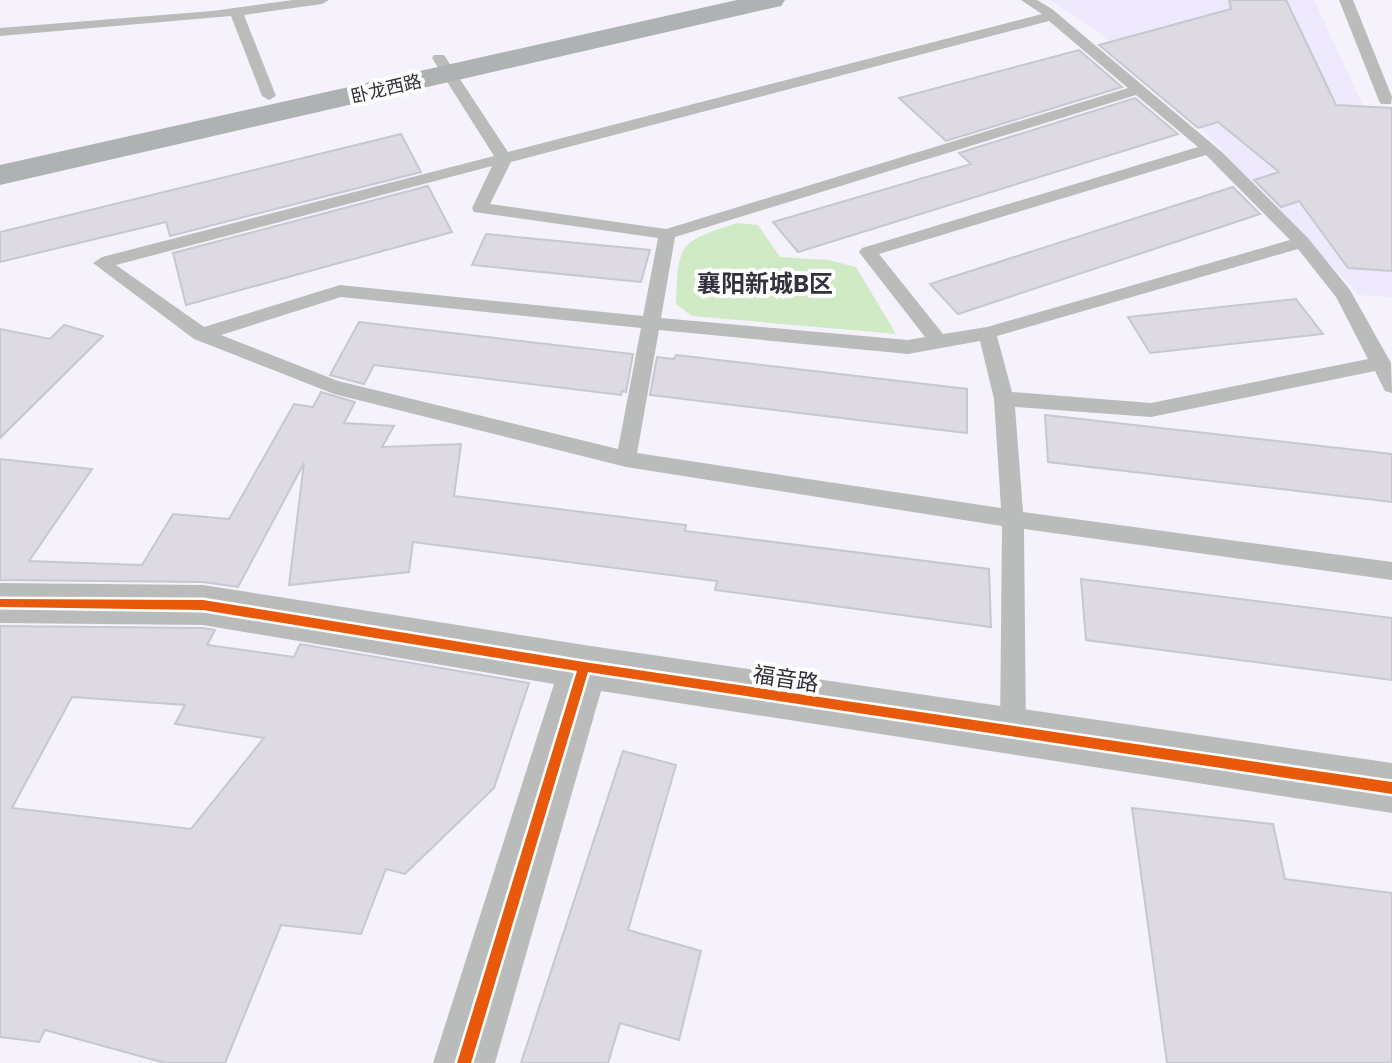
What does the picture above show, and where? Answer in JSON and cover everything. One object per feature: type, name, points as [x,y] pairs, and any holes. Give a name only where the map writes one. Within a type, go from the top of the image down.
[{"type":"main road","name":"卧龙西路","points":[[0,175],[702,0]]},
{"type":"main road","name":"卧龙西路","points":[[0,158],[269,96],[444,66],[772,0]]},
{"type":"street","name":"福音路","points":[[0,603],[203,605],[584,667],[1392,788]]},
{"type":"street","points":[[464,1063],[584,667]]},
{"type":"lane","points":[[0,32],[236,12],[322,0]]},
{"type":"lane","points":[[1028,0],[1140,89],[1209,149],[1302,242],[1344,294],[1392,386]]},
{"type":"lane","points":[[1346,0],[1386,101]]},
{"type":"lane","points":[[236,12],[269,96]]},
{"type":"lane","points":[[1051,16],[102,263],[201,334],[334,387],[626,459],[1013,519],[1392,571]]},
{"type":"lane","points":[[444,66],[504,159]]},
{"type":"lane","points":[[504,159],[480,208],[667,234],[1140,89]]},
{"type":"lane","points":[[938,341],[868,252],[1209,149]]},
{"type":"lane","points":[[626,459],[667,234]]},
{"type":"lane","points":[[201,334],[340,291],[908,347],[987,333],[1302,242]]},
{"type":"lane","points":[[987,333],[1004,399],[1013,519],[1013,732]]},
{"type":"lane","points":[[1004,399],[1151,410],[1381,363]]},
{"type":"shaded area","points":[[1050,0],[1314,0],[1392,168],[1392,297],[1359,295],[1186,112],[1104,37]]},
{"type":"green space","points":[[737,223],[758,225],[780,257],[828,260],[856,267],[896,334],[692,316],[676,304],[681,256],[686,247],[703,235]]},
{"type":"building","points":[[1229,0],[1286,0],[1336,105],[1392,108],[1392,271],[1348,268],[1299,201],[1281,207],[1254,180],[1279,172],[1218,122],[1198,128],[1099,45],[1231,9]]},
{"type":"building","points":[[1079,50],[1122,87],[946,141],[899,98]]},
{"type":"building","points":[[1135,98],[1178,134],[798,252],[773,222],[971,164],[959,153]]},
{"type":"building","points":[[401,134],[421,172],[170,236],[166,222],[0,262],[0,232]]},
{"type":"building","points":[[428,186],[452,232],[186,305],[173,253]]},
{"type":"building","points":[[1233,187],[1260,214],[958,314],[930,284]]},
{"type":"building","points":[[486,234],[650,250],[641,282],[472,265]]},
{"type":"building","points":[[1296,299],[1323,334],[1150,353],[1128,317]]},
{"type":"building","points":[[359,322],[633,354],[626,392],[622,391],[621,395],[374,365],[364,384],[330,375]]},
{"type":"building","points":[[64,325],[103,336],[0,438],[0,329],[50,339]]},
{"type":"building","points":[[676,355],[967,389],[967,433],[650,395],[657,357],[674,359]]},
{"type":"building","points":[[321,392],[355,402],[344,423],[394,426],[382,447],[461,444],[454,496],[686,525],[685,531],[989,569],[991,627],[715,590],[717,581],[413,542],[409,572],[289,585],[304,463],[238,587],[203,582],[0,580],[0,459],[92,469],[29,561],[142,565],[173,514],[229,519],[294,404],[313,407]]},
{"type":"building","points":[[1045,415],[1392,454],[1392,502],[1048,462]]},
{"type":"building","points":[[1081,579],[1392,618],[1392,680],[1086,640]]},
{"type":"building","points":[[0,626],[203,628],[215,630],[207,645],[294,657],[300,644],[529,683],[494,788],[405,874],[386,869],[361,934],[281,925],[225,1063],[165,1063],[45,1030],[39,1042],[0,1037]],"holes":[[[72,697],[185,705],[175,724],[264,738],[191,829],[12,808]]]},
{"type":"building","points":[[623,751],[676,765],[628,930],[701,951],[679,1040],[620,1023],[608,1063],[521,1063]]},
{"type":"building","points":[[1132,808],[1273,824],[1285,879],[1392,893],[1392,1063],[1167,1063]]},
{"type":"cycle path","points":[[0,603],[203,605],[584,667]]},
{"type":"cycle path","points":[[464,1063],[584,667],[1392,788]]},
{"type":"district","name":"襄阳新城B区","points":[[765,282]]}]
